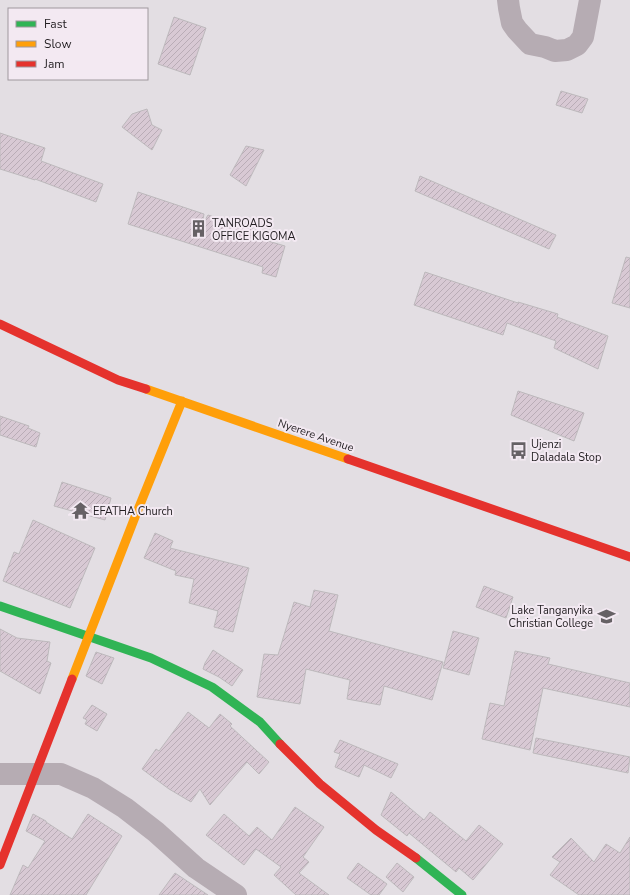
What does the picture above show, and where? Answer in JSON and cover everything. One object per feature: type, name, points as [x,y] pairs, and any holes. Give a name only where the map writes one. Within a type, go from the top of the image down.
[{"type":"street","points":[[508,0],[512,23],[517,30],[530,44],[545,47],[554,51],[567,50],[577,45],[583,37],[590,0]]},
{"type":"street","name":"Nyerere Avenue","points":[[0,324],[118,380],[630,557]]},
{"type":"street","points":[[0,865],[135,516],[182,401]]},
{"type":"street","points":[[0,606],[151,658],[212,687],[260,722],[320,784],[376,830],[418,859],[462,895]]},
{"type":"street","points":[[0,774],[61,774],[93,788],[132,813],[156,832],[196,868],[236,895]]},
{"type":"building","points":[[174,17],[206,28],[190,75],[158,64]]},
{"type":"building","points":[[561,91],[588,99],[582,113],[556,105]]},
{"type":"building","points":[[147,109],[152,125],[162,130],[152,150],[122,127],[132,114]]},
{"type":"building","points":[[0,133],[45,148],[41,161],[103,184],[96,202],[35,179],[0,169]]},
{"type":"building","points":[[246,146],[264,150],[246,186],[230,175]]},
{"type":"building","points":[[420,176],[556,235],[549,249],[415,191]]},
{"type":"building","name":"TANROADS OFFICE KIGOMA","points":[[138,192],[204,214],[202,225],[208,215],[271,235],[268,241],[285,246],[276,277],[262,273],[263,267],[128,224]]},
{"type":"building","points":[[626,257],[630,258],[630,308],[612,303]]},
{"type":"building","points":[[425,272],[518,303],[558,314],[557,317],[608,336],[598,369],[554,348],[556,341],[507,323],[503,335],[414,305]]},
{"type":"building","points":[[518,391],[584,413],[574,441],[511,415]]},
{"type":"building","points":[[0,416],[29,426],[28,428],[40,433],[36,447],[0,435]]},
{"type":"building","points":[[62,482],[111,498],[105,520],[54,506]]},
{"type":"building","points":[[33,520],[95,548],[70,608],[3,581],[14,552],[19,554]]},
{"type":"building","points":[[155,533],[173,541],[170,548],[249,568],[233,632],[214,627],[218,611],[189,603],[194,579],[175,575],[176,571],[144,558]]},
{"type":"building","points":[[484,586],[513,597],[506,618],[476,607]]},
{"type":"building","points":[[314,590],[338,595],[329,631],[443,662],[432,700],[384,686],[380,705],[347,699],[350,680],[306,669],[300,704],[257,697],[264,654],[278,655],[294,602],[310,607]]},
{"type":"building","points":[[0,629],[17,638],[50,642],[47,661],[51,663],[40,694],[0,671]]},
{"type":"building","points":[[453,631],[479,638],[469,675],[443,668]]},
{"type":"building","points":[[213,650],[243,670],[232,686],[203,669]]},
{"type":"building","points":[[515,651],[550,658],[548,664],[630,683],[630,707],[543,688],[530,750],[482,739],[490,703],[504,706]]},
{"type":"building","points":[[96,652],[114,658],[102,684],[86,676]]},
{"type":"building","points":[[92,705],[107,714],[97,731],[85,724],[87,720],[83,718]]},
{"type":"building","points":[[188,712],[209,728],[220,714],[232,724],[230,726],[269,762],[259,774],[247,762],[210,805],[200,789],[191,802],[169,789],[142,769],[156,749],[159,751]]},
{"type":"building","points":[[536,738],[630,757],[628,773],[533,753]]},
{"type":"building","points":[[340,740],[398,764],[391,778],[364,765],[359,777],[335,767],[340,754],[334,752]]},
{"type":"building","points":[[391,792],[424,820],[430,812],[466,841],[479,825],[503,844],[473,880],[459,868],[456,872],[409,833],[407,836],[381,815]]},
{"type":"building","points":[[295,807],[324,827],[303,857],[309,862],[299,873],[329,895],[296,895],[274,875],[281,867],[256,849],[244,865],[206,835],[224,814],[249,836],[257,827],[272,840]]},
{"type":"building","points":[[33,814],[72,839],[88,814],[122,836],[86,895],[10,895],[23,865],[28,868],[45,841],[26,831]]},
{"type":"building","points":[[630,837],[630,895],[579,895],[550,875],[560,862],[552,857],[571,838],[594,862],[606,844],[620,853]]},
{"type":"building","points":[[358,863],[387,884],[379,895],[371,895],[347,878]]},
{"type":"building","points":[[397,863],[414,877],[403,892],[386,877]]},
{"type":"building","points":[[175,873],[208,895],[159,895]]},
{"type":"traffic: fast","points":[[0,606],[151,658],[212,687],[260,722],[280,744]]},
{"type":"traffic: fast","points":[[416,858],[462,895]]},
{"type":"traffic: slow","points":[[146,389],[348,459]]},
{"type":"traffic: slow","points":[[72,679],[182,401]]},
{"type":"traffic: jam","points":[[0,324],[118,380],[146,389]]},
{"type":"traffic: jam","points":[[348,459],[630,557]]},
{"type":"traffic: jam","points":[[0,865],[72,679]]},
{"type":"traffic: jam","points":[[280,744],[320,784],[376,830],[416,858]]},
{"type":"place","name":"TANROADS OFFICE KIGOMA","points":[[199,229]]},
{"type":"place","name":"Ujenzi Daladala Stop","points":[[518,450]]},
{"type":"place","name":"EFATHA Church","points":[[80,511]]},
{"type":"place","name":"Lake Tanganyika Christian College","points":[[606,616]]}]
